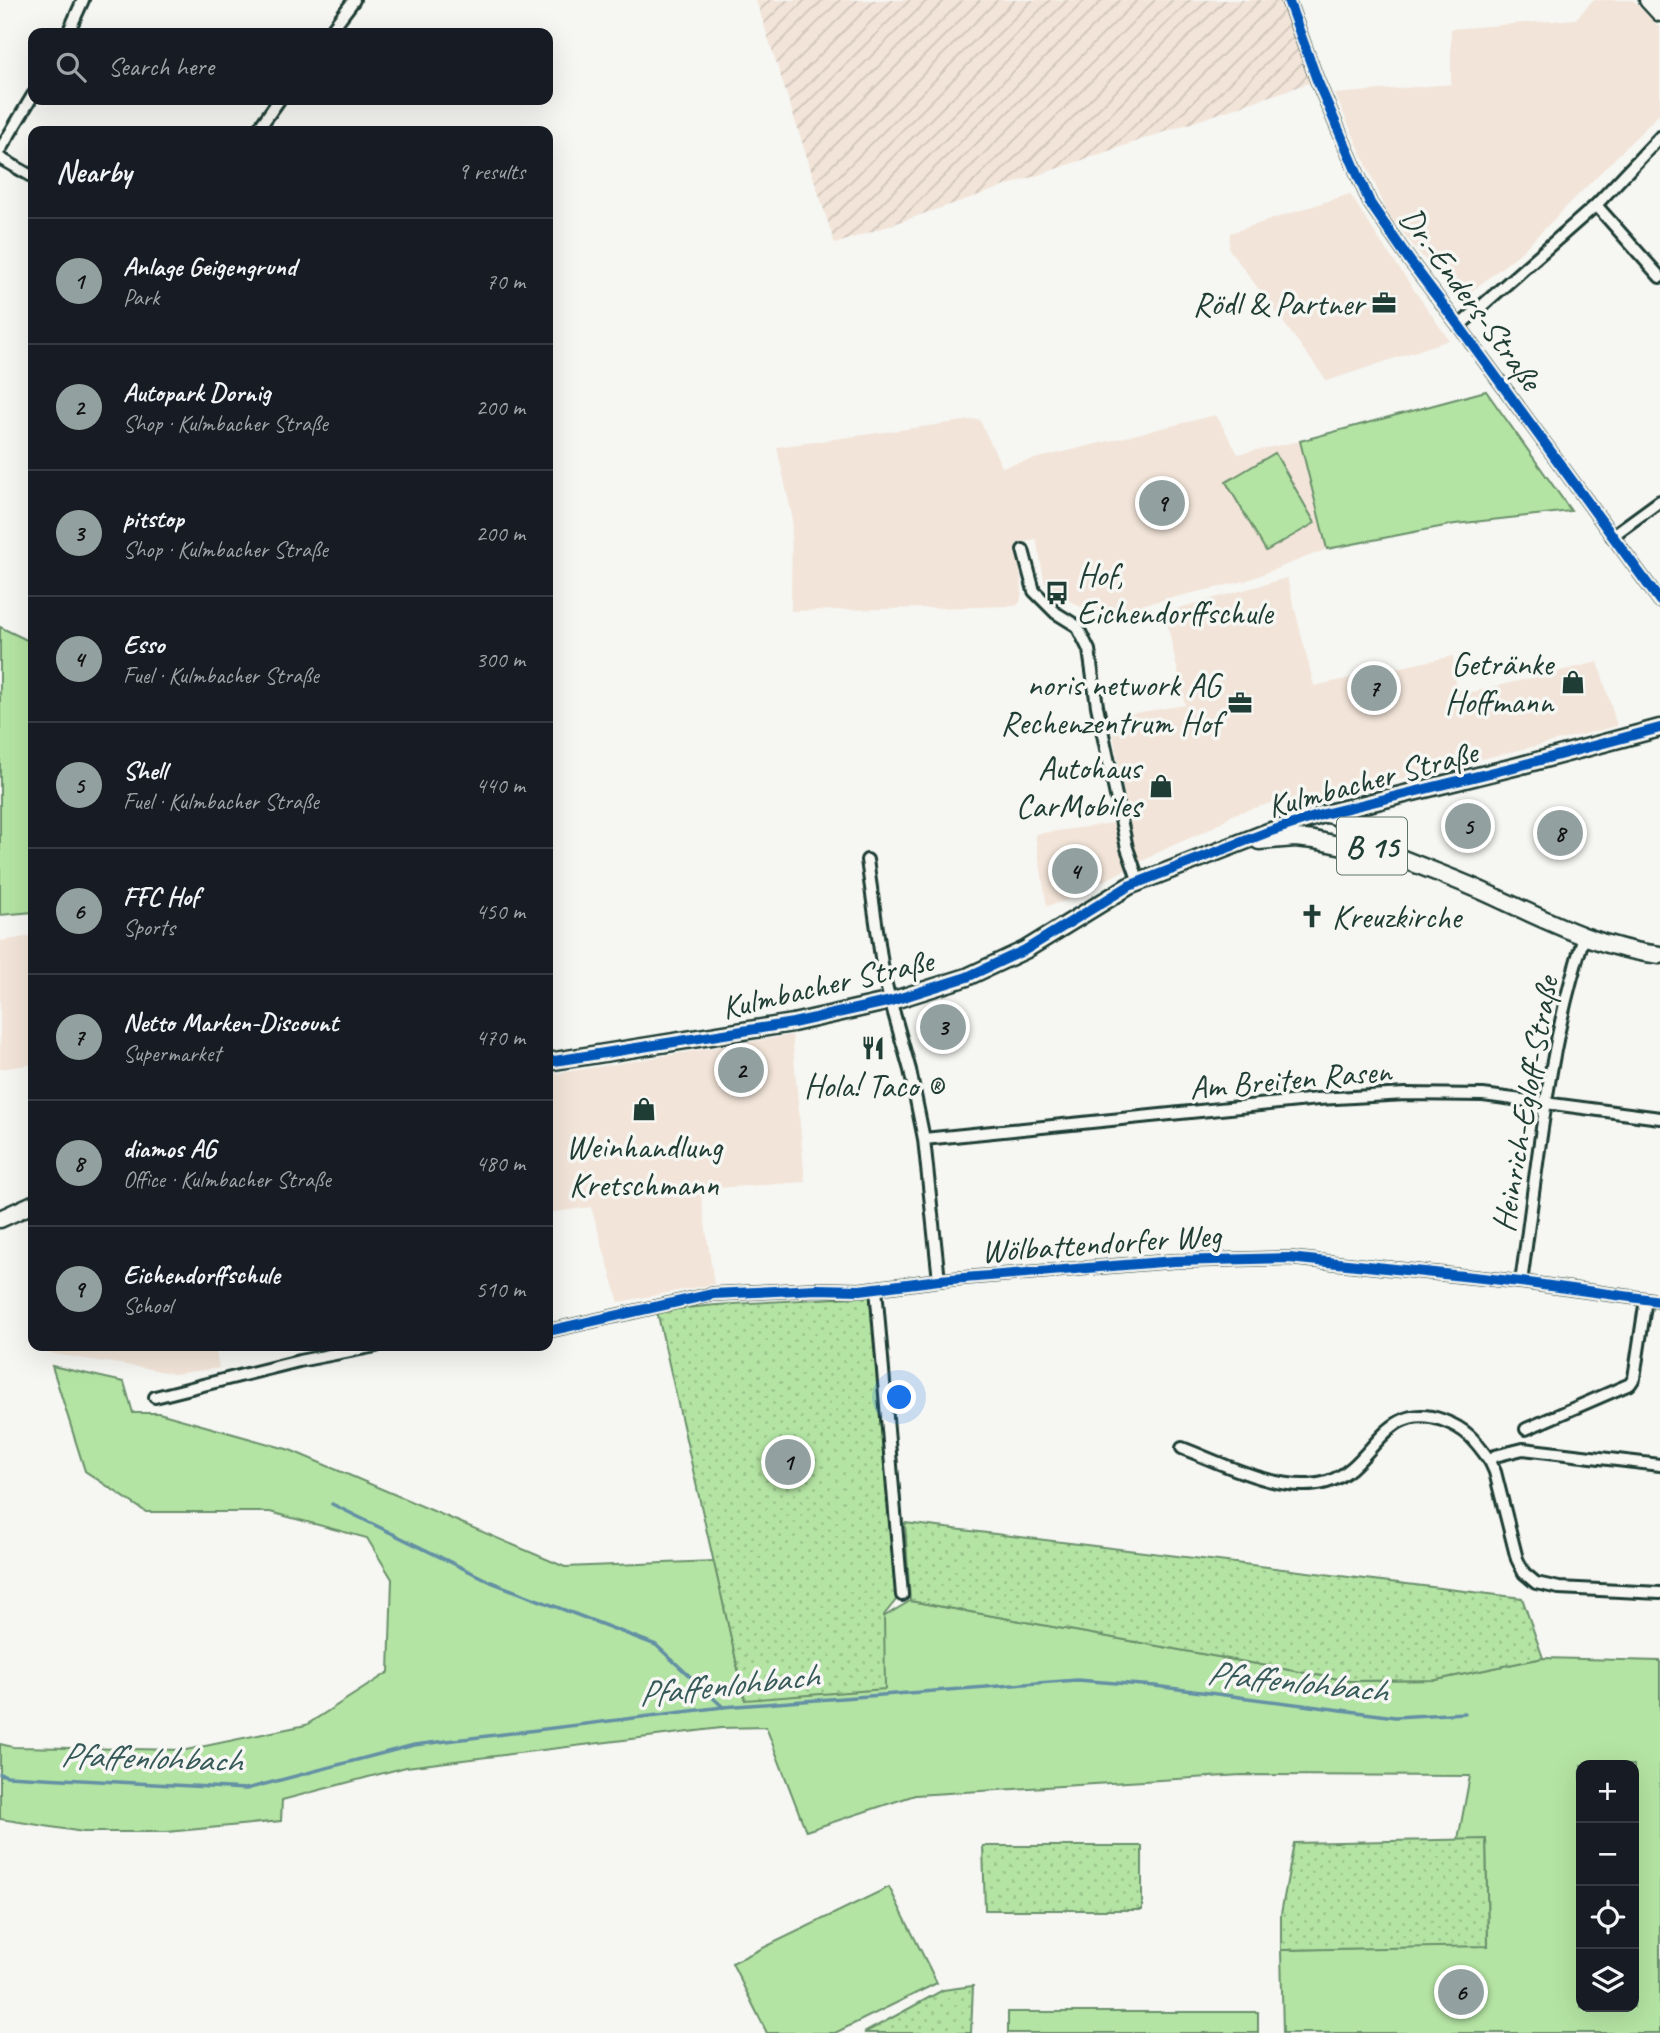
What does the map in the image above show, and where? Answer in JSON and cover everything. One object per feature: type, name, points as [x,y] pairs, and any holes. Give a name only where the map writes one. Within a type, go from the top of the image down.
[{"type":"main road","points":[[1648,0],[1660,13]]},
{"type":"main road","name":"Kulmbacher Straße","points":[[553,1061],[793,1023],[891,1001],[967,977],[1025,950],[1129,886],[1240,843],[1324,814],[1660,728]]},
{"type":"main road","name":"B 15","points":[[1324,814],[1336,815],[1354,836],[1367,844],[1480,890],[1584,937],[1624,949],[1660,955]]},
{"type":"main road","name":"B 15","points":[[1240,843],[1295,838],[1321,841],[1366,850],[1428,869]]},
{"type":"main road","points":[[0,1219],[28,1205]]},
{"type":"street","points":[[70,28],[83,0]]},
{"type":"street","points":[[333,28],[354,0]]},
{"type":"street","name":"Dr.-Enders-Straße","points":[[1289,0],[1317,80],[1370,203],[1660,601]]},
{"type":"street","points":[[0,150],[28,103]]},
{"type":"street","points":[[261,126],[275,105]]},
{"type":"street","points":[[1459,326],[1596,205],[1660,136]]},
{"type":"street","points":[[0,158],[28,174]]},
{"type":"street","points":[[1596,205],[1660,277]]},
{"type":"street","points":[[1612,536],[1660,501]]},
{"type":"street","points":[[1023,550],[1034,591],[1056,613],[1077,626],[1089,650],[1097,706],[1127,848],[1139,882]]},
{"type":"street","points":[[867,860],[884,978],[910,1070],[924,1139],[939,1280]]},
{"type":"street","name":"Heinrich-Egloff-Straße","points":[[1521,1282],[1552,1064],[1563,1006],[1584,937]]},
{"type":"street","name":"Am Breiten Rasen","points":[[924,1139],[1352,1097],[1456,1094],[1660,1118]]},
{"type":"street","name":"Wölbattendorfer Weg","points":[[553,1330],[713,1294],[876,1288],[939,1280],[1174,1261],[1289,1258],[1521,1282],[1660,1301]]},
{"type":"street","points":[[876,1288],[902,1595]]},
{"type":"street","points":[[1526,1429],[1630,1384],[1634,1378],[1646,1299]]},
{"type":"street","points":[[155,1397],[350,1351]]},
{"type":"street","points":[[1182,1448],[1258,1477],[1281,1483],[1306,1485],[1328,1482],[1355,1466],[1385,1431],[1401,1420],[1416,1415],[1434,1417],[1453,1424],[1476,1440],[1490,1461],[1517,1559],[1530,1589]]},
{"type":"street","points":[[1490,1461],[1495,1455],[1524,1449],[1660,1465]]},
{"type":"street","points":[[1524,1573],[1536,1583],[1559,1588],[1660,1592]]},
{"type":"shaded area","points":[[756,0],[1288,0],[1317,80],[835,244]]},
{"type":"shaded area","points":[[1593,0],[1633,0],[1660,28],[1660,113],[1520,253],[1459,301],[1389,216],[1335,94],[1451,84],[1451,29],[1576,19]]},
{"type":"shaded area","points":[[1350,194],[1449,340],[1327,381],[1229,249],[1230,233]]},
{"type":"shaded area","points":[[1216,415],[1238,454],[1300,441],[1327,549],[1245,581],[1097,615],[1056,594],[1045,583],[1036,539],[1017,543],[1022,591],[1020,602],[1016,606],[791,611],[792,515],[777,447],[979,419],[1002,467]]},
{"type":"shaded area","points":[[1287,578],[1314,686],[1453,656],[1456,689],[1473,692],[1598,662],[1617,726],[1334,795],[1281,800],[1234,814],[1208,830],[1169,847],[1065,901],[1047,906],[1035,834],[1129,821],[1110,717],[1185,705],[1165,612]]},
{"type":"shaded area","points":[[28,937],[28,1065],[0,1069],[0,941]]},
{"type":"shaded area","points":[[792,1035],[805,1182],[700,1189],[714,1284],[619,1302],[591,1207],[553,1212],[553,1074]]},
{"type":"shaded area","points":[[45,1351],[216,1351],[219,1368],[174,1374]]},
{"type":"green space","points":[[1486,391],[1571,511],[1455,524],[1327,549],[1300,441]]},
{"type":"green space","points":[[1275,453],[1315,523],[1266,551],[1226,482]]},
{"type":"green space","points":[[0,627],[28,641],[28,912],[0,915]]},
{"type":"green space","points":[[870,1296],[896,1600],[884,1615],[885,1689],[745,1700],[657,1311]]},
{"type":"green space","points":[[52,1366],[124,1382],[133,1413],[159,1413],[290,1450],[565,1567],[714,1561],[745,1700],[910,1601],[1350,1681],[1436,1680],[1543,1658],[1660,1661],[1660,2033],[1283,2033],[1281,1950],[1488,1945],[1486,1840],[1458,1840],[1470,1776],[1242,1775],[915,1795],[806,1831],[766,1727],[721,1728],[406,1767],[282,1800],[281,1821],[167,1832],[83,1832],[0,1819],[0,1744],[13,1747],[186,1750],[306,1725],[389,1672],[392,1579],[367,1538],[270,1512],[146,1512],[85,1471]]},
{"type":"green space","points":[[905,1523],[1522,1598],[1543,1658],[1436,1680],[1350,1681],[910,1601]]},
{"type":"green space","points":[[1486,1839],[1488,1946],[1281,1950],[1281,1914],[1294,1843]]},
{"type":"green space","points":[[983,1846],[1142,1846],[1142,1910],[985,1910]]},
{"type":"green space","points":[[889,1887],[937,1983],[835,2033],[767,2033],[732,1963]]},
{"type":"green space","points":[[973,1986],[971,2033],[864,2033],[943,1990]]},
{"type":"green space","points":[[1008,2012],[1258,2012],[1258,2033],[1008,2033]]},
{"type":"waterway","points":[[332,1504],[491,1582],[656,1645],[723,1707]]},
{"type":"waterway","name":"Pfaffenlohbach","points":[[0,1774],[246,1789],[414,1745],[723,1707],[1077,1680],[1155,1686],[1395,1717],[1465,1713]]},
{"type":"cycle path","points":[[1288,0],[1317,80],[1370,203],[1660,601]]},
{"type":"cycle path","points":[[553,1061],[793,1023],[891,1001],[967,977],[1025,950],[1129,886],[1268,832],[1324,814],[1660,728]]},
{"type":"cycle path","points":[[553,1330],[713,1294],[817,1289],[860,1290],[939,1280],[1174,1261],[1289,1258],[1521,1282],[1660,1301]]},
{"type":"place","name":"Rödl & Partner","points":[[1384,303]]},
{"type":"place","name":"Eichendorffschule","points":[[1162,503]]},
{"type":"place","name":"Hof, Eichendorffschule","points":[[1057,593]]},
{"type":"place","name":"Getränke Hoffmann","points":[[1573,682]]},
{"type":"place","name":"Netto Marken-Discount","points":[[1374,688]]},
{"type":"place","name":"noris network AG Rechenzentrum Hof","points":[[1240,703]]},
{"type":"place","name":"Autohaus CarMobiles","points":[[1161,786]]},
{"type":"place","name":"Shell","points":[[1468,826]]},
{"type":"place","name":"diamos AG","points":[[1560,833]]},
{"type":"place","name":"Esso","points":[[1075,871]]},
{"type":"place","name":"Kreuzkirche","points":[[1312,916]]},
{"type":"place","name":"pitstop","points":[[943,1027]]},
{"type":"place","name":"Hola! Taco ®","points":[[873,1048]]},
{"type":"place","name":"Autopark Dornig","points":[[741,1070]]},
{"type":"place","name":"Weinhandlung Kretschmann","points":[[644,1109]]},
{"type":"place","name":"Anlage Geigengrund","points":[[788,1462]]},
{"type":"place","name":"FFC Hof","points":[[1461,1992]]}]
